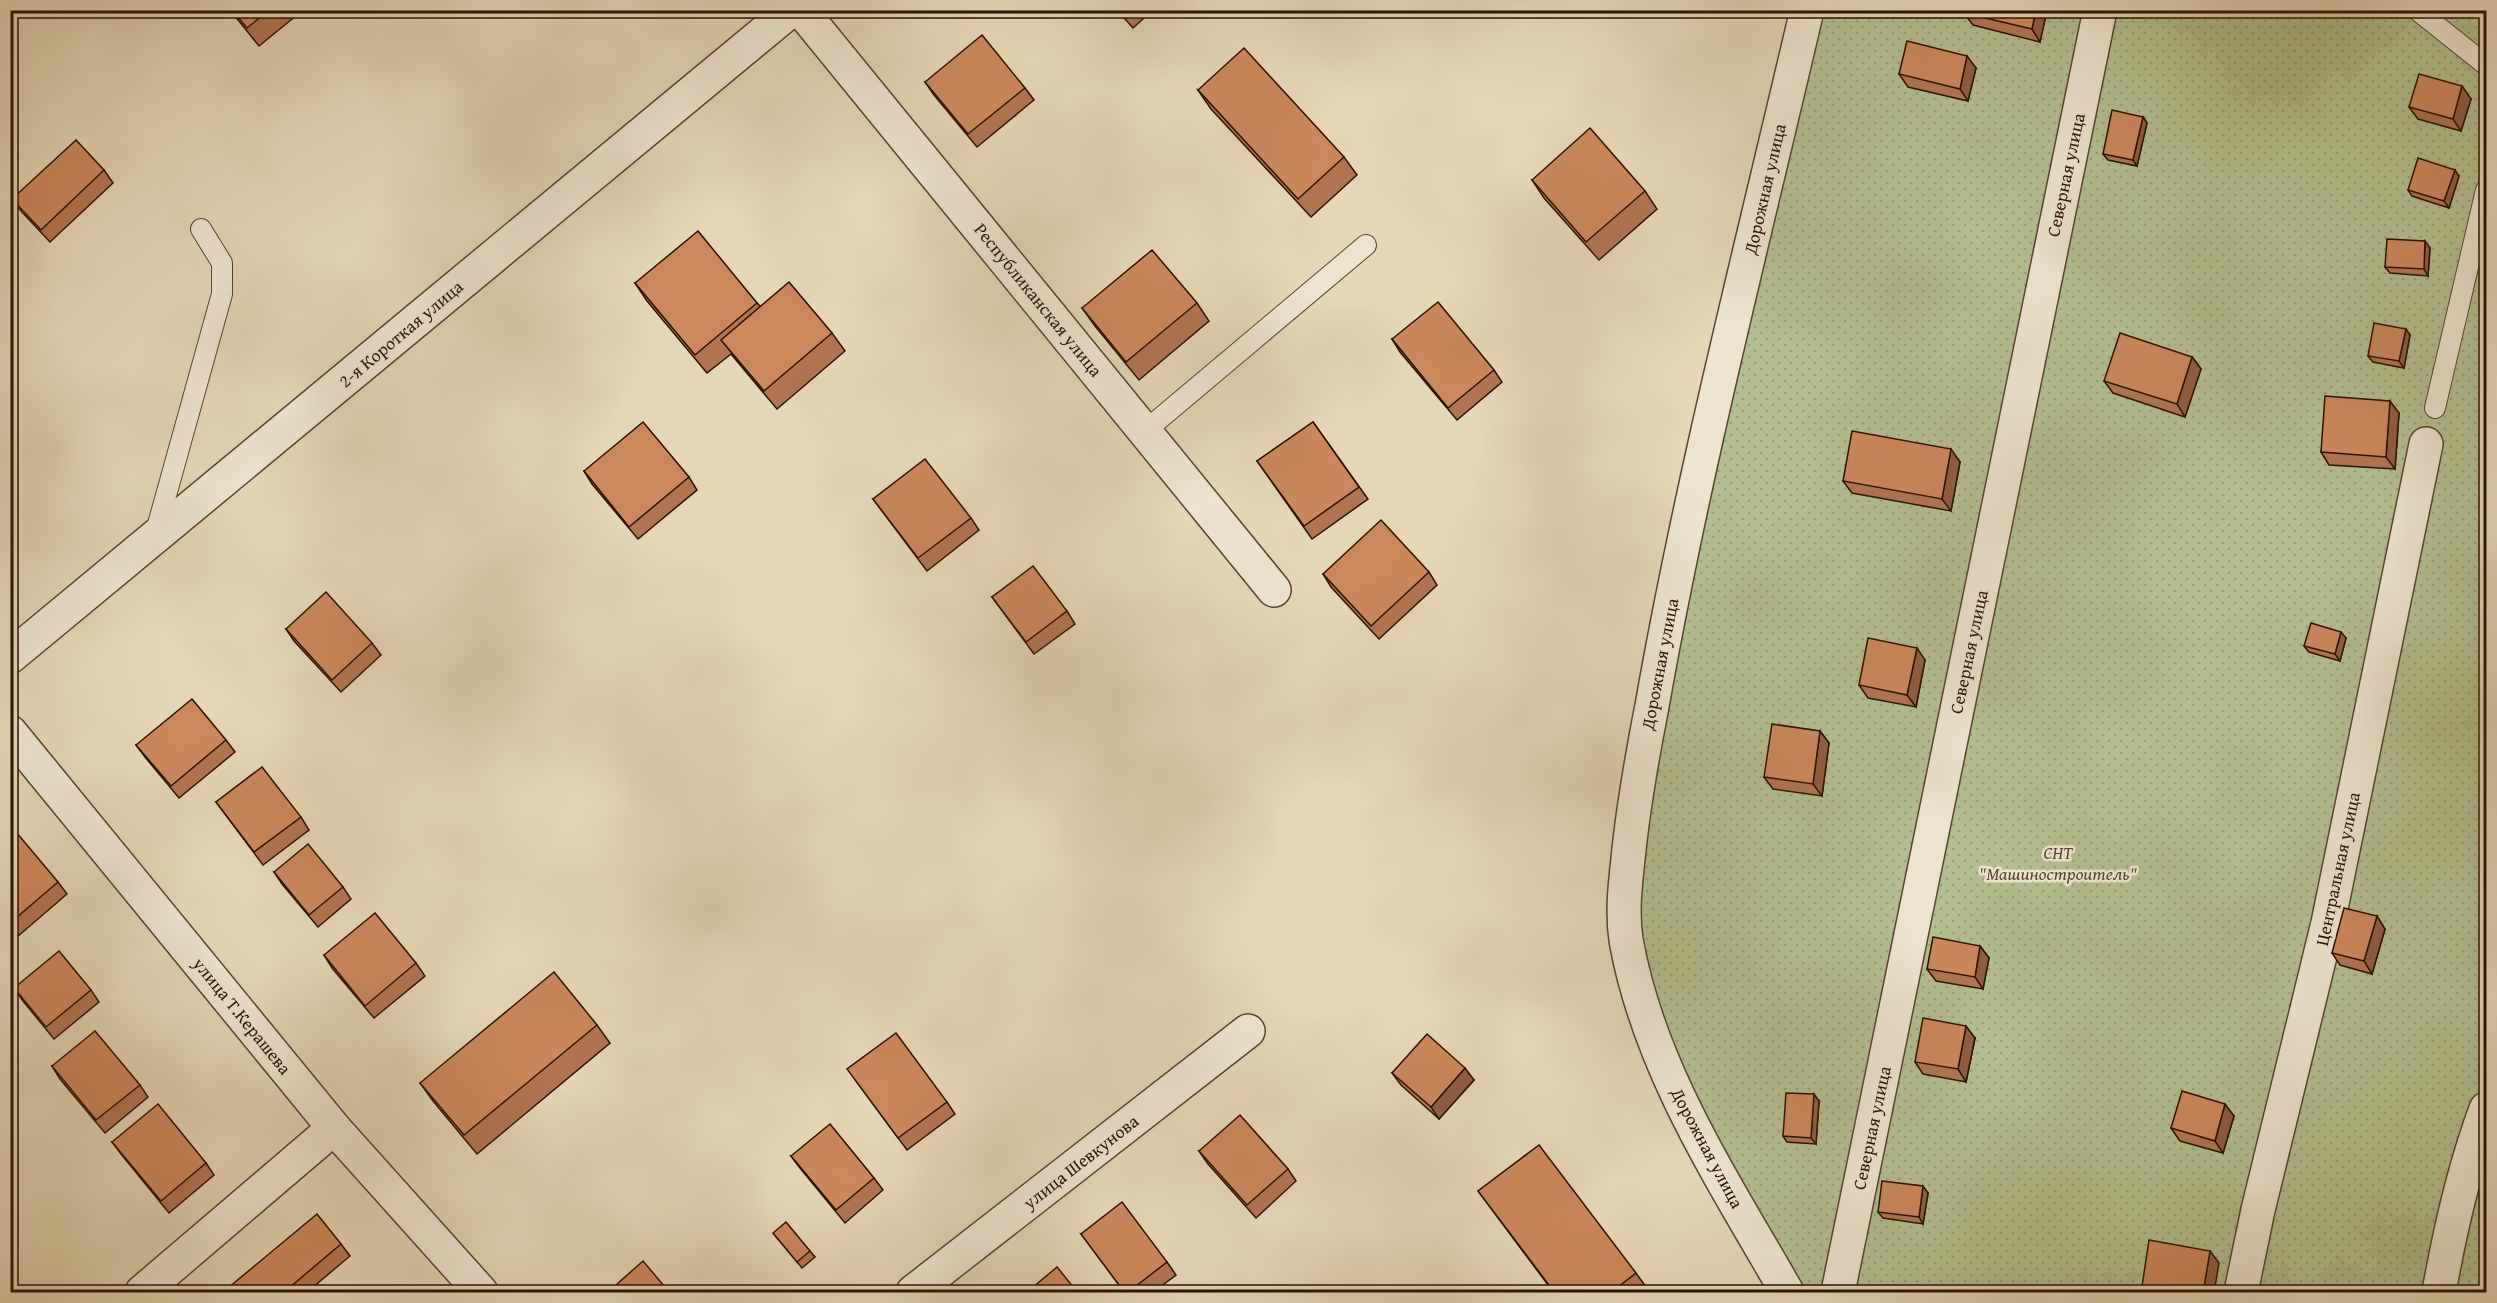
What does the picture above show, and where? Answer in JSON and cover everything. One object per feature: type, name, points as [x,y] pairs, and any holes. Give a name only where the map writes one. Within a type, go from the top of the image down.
[{"type":"street","name":"2-я Короткая улица","points":[[10,657],[791,10]]},
{"type":"street","name":"Республиканская улица","points":[[801,10],[1274,590]]},
{"type":"street","name":"Дорожная улица","points":[[1787,1293],[1690,1122],[1655,1046],[1635,982],[1625,935],[1624,897],[1633,809],[1661,653],[1721,378],[1807,10]]},
{"type":"street","name":"Северная улица","points":[[1838,1293],[2100,10]]},
{"type":"street","name":"Центральная улица","points":[[2241,1293],[2258,1210],[2328,923],[2426,444]]},
{"type":"street","name":"улица Т.Керашева","points":[[10,732],[334,1128],[481,1293]]},
{"type":"street","name":"улица Шевкунова","points":[[913,1293],[1248,1031]]},
{"type":"street","points":[[2439,1293],[2447,1243],[2476,1137],[2487,1108]]},
{"type":"street","points":[[142,1293],[334,1128]]},
{"type":"lane","points":[[2417,10],[2487,65]]},
{"type":"lane","points":[[2435,408],[2487,190]]},
{"type":"lane","points":[[154,538],[222,294],[222,263],[201,229]]},
{"type":"lane","points":[[1145,431],[1366,245]]},
{"type":"green space","name":"СНТ \"Машиностроитель\"","points":[[1807,11],[2486,11],[2486,1292],[1787,1292],[1690,1122],[1624,897]]},
{"type":"building","points":[[232,10],[269,10],[247,28]]},
{"type":"building","points":[[1119,10],[1131,10],[1124,16]]},
{"type":"building","points":[[1965,10],[2036,10],[2032,29],[1964,13]]},
{"type":"building","points":[[982,35],[1025,88],[968,134],[925,82]]},
{"type":"building","points":[[1907,41],[1967,56],[1960,89],[1899,74]]},
{"type":"building","points":[[1244,48],[1344,157],[1298,199],[1198,90]]},
{"type":"building","points":[[2419,74],[2462,86],[2453,119],[2409,107]]},
{"type":"building","points":[[2112,110],[2143,117],[2133,160],[2103,154]]},
{"type":"building","points":[[1590,128],[1645,191],[1586,242],[1532,180]]},
{"type":"building","points":[[76,140],[104,170],[41,230],[12,199]]},
{"type":"building","points":[[2418,158],[2455,170],[2444,201],[2408,190]]},
{"type":"building","points":[[698,231],[757,303],[695,355],[635,283]]},
{"type":"building","points":[[2387,239],[2425,241],[2424,269],[2385,267]]},
{"type":"building","points":[[1152,250],[1197,303],[1126,362],[1082,308]]},
{"type":"building","points":[[789,282],[832,333],[764,391],[721,340]]},
{"type":"building","points":[[1438,302],[1494,370],[1448,408],[1392,339]]},
{"type":"building","points":[[2374,323],[2406,329],[2399,361],[2368,356]]},
{"type":"building","points":[[2120,333],[2192,357],[2177,404],[2104,381]]},
{"type":"building","points":[[2325,396],[2390,401],[2386,457],[2321,452]]},
{"type":"building","points":[[643,422],[689,477],[629,527],[584,471]]},
{"type":"building","points":[[1313,422],[1359,487],[1304,526],[1257,461]]},
{"type":"building","points":[[1852,431],[1951,449],[1942,499],[1843,481]]},
{"type":"building","points":[[925,459],[971,518],[918,558],[873,499]]},
{"type":"building","points":[[1381,520],[1429,572],[1371,626],[1323,574]]},
{"type":"building","points":[[1033,566],[1067,611],[1026,642],[992,597]]},
{"type":"building","points":[[326,592],[372,643],[332,680],[286,629]]},
{"type":"building","points":[[2311,623],[2341,632],[2335,654],[2304,646]]},
{"type":"building","points":[[1868,638],[1917,648],[1907,695],[1859,685]]},
{"type":"building","points":[[192,699],[226,740],[171,786],[136,745]]},
{"type":"building","points":[[1772,724],[1820,731],[1813,784],[1764,777]]},
{"type":"building","points":[[262,767],[301,817],[254,852],[216,802]]},
{"type":"building","points":[[16,832],[58,882],[10,923],[10,836]]},
{"type":"building","points":[[308,844],[343,887],[309,915],[274,872]]},
{"type":"building","points":[[2344,908],[2377,916],[2364,961],[2332,953]]},
{"type":"building","points":[[375,913],[416,963],[365,1006],[324,955]]},
{"type":"building","points":[[1933,937],[1980,946],[1975,977],[1927,969]]},
{"type":"building","points":[[59,951],[91,990],[46,1027],[14,988]]},
{"type":"building","points":[[554,972],[597,1025],[464,1135],[420,1083]]},
{"type":"building","points":[[1923,1018],[1966,1026],[1958,1069],[1915,1062]]},
{"type":"building","points":[[95,1031],[140,1085],[96,1120],[52,1066]]},
{"type":"building","points":[[896,1033],[947,1102],[898,1138],[847,1069]]},
{"type":"building","points":[[1427,1034],[1465,1068],[1431,1107],[1392,1073]]},
{"type":"building","points":[[2182,1091],[2225,1104],[2215,1141],[2171,1128]]},
{"type":"building","points":[[1786,1093],[1814,1094],[1811,1138],[1783,1136]]},
{"type":"building","points":[[158,1104],[206,1163],[161,1201],[112,1142]]},
{"type":"building","points":[[1240,1115],[1288,1169],[1247,1205],[1199,1151]]},
{"type":"building","points":[[830,1124],[874,1178],[836,1210],[791,1156]]},
{"type":"building","points":[[1539,1145],[1636,1273],[1610,1293],[1555,1293],[1478,1191]]},
{"type":"building","points":[[1882,1181],[1923,1186],[1919,1217],[1878,1212]]},
{"type":"building","points":[[1122,1202],[1167,1262],[1127,1293],[1081,1234]]},
{"type":"building","points":[[317,1214],[341,1244],[283,1293],[222,1293]]},
{"type":"building","points":[[786,1222],[810,1251],[797,1262],[773,1233]]},
{"type":"building","points":[[2149,1240],[2210,1251],[2203,1293],[2141,1293]]},
{"type":"building","points":[[643,1261],[670,1293],[607,1293]]},
{"type":"building","points":[[1057,1267],[1078,1293],[1026,1293]]},
{"type":"building","points":[[318,1285],[325,1293],[309,1293]]}]
